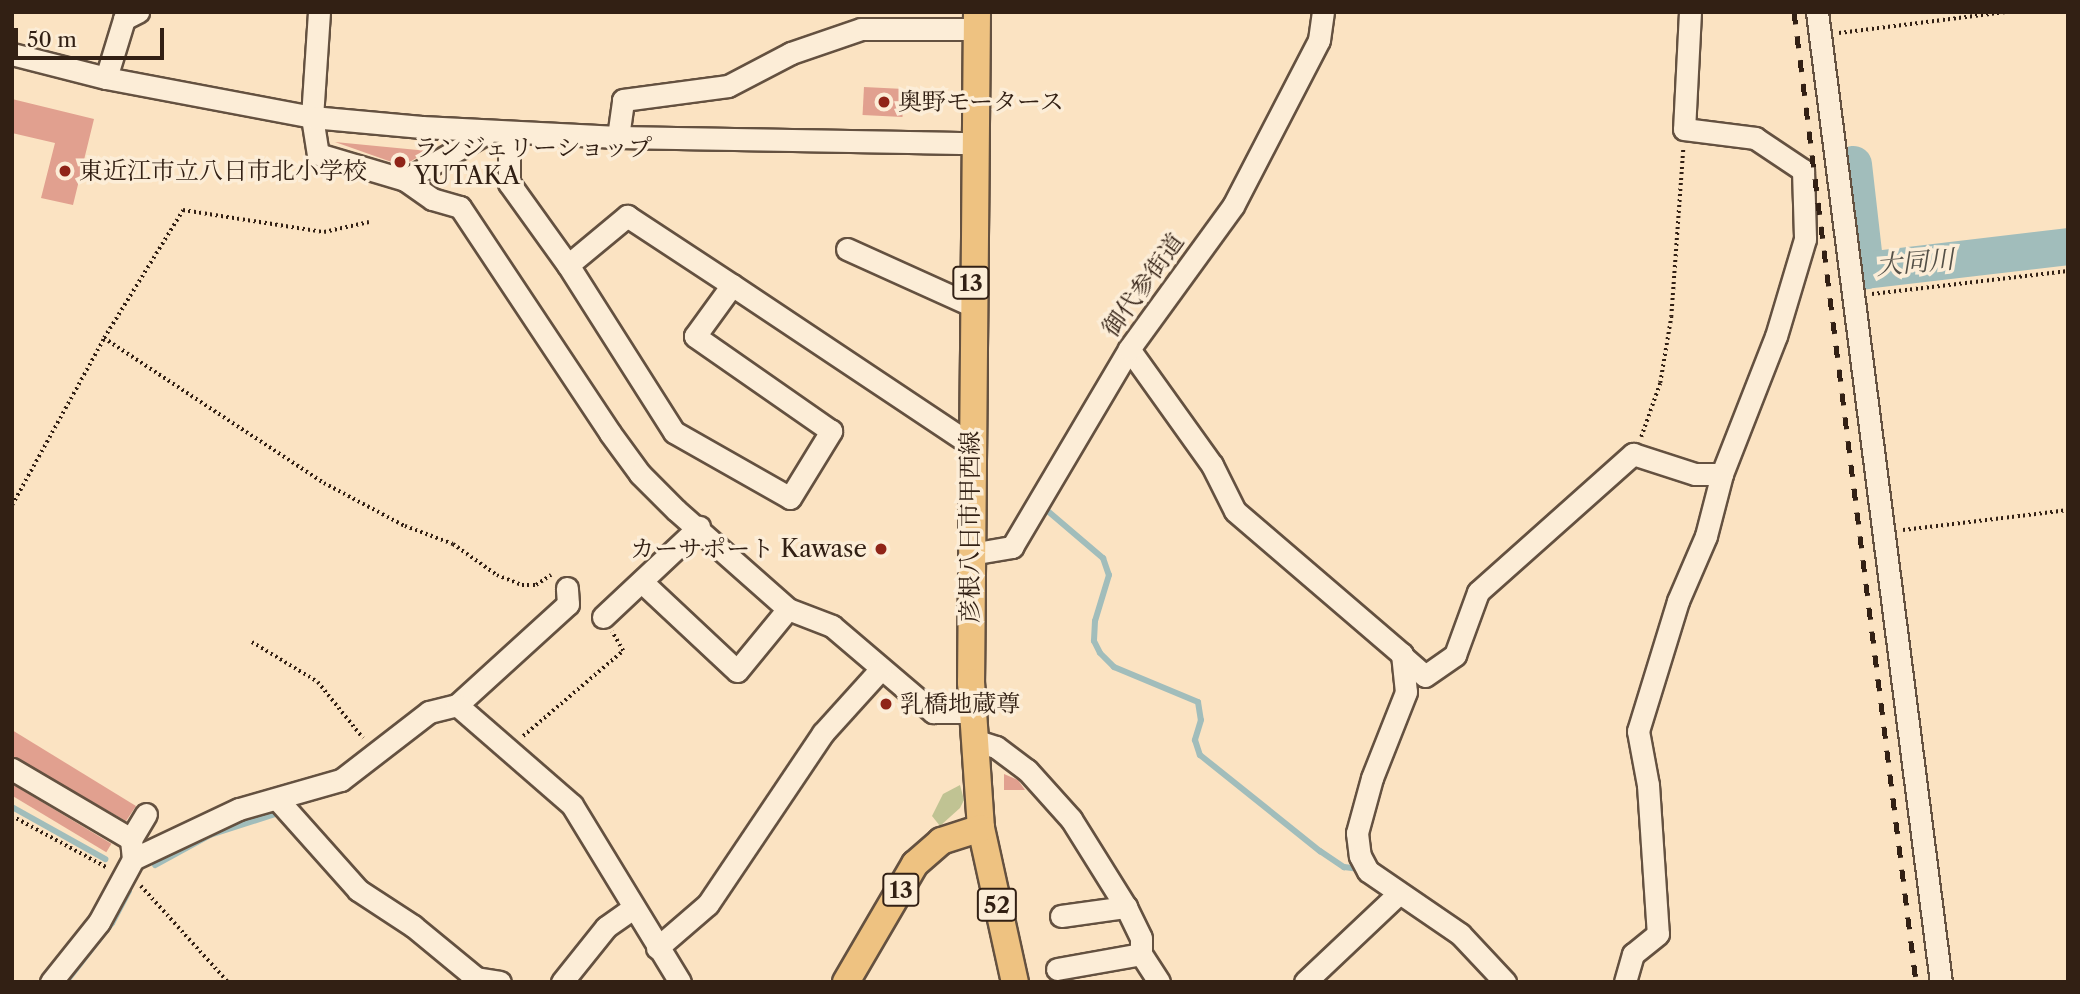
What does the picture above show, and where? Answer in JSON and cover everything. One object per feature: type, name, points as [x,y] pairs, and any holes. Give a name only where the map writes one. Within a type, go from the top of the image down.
[{"type":"main road","name":"彦根八日市甲西線","points":[[977,21],[970,444],[973,712],[981,828]]},
{"type":"main road","name":"13","points":[[846,982],[915,864],[941,841],[981,828]]},
{"type":"main road","name":"52","points":[[981,828],[1014,982]]},
{"type":"street","points":[[106,78],[124,19],[138,12]]},
{"type":"street","points":[[319,12],[312,117],[318,154],[405,180],[432,199],[460,207],[640,474],[788,609],[832,626],[880,670],[933,712],[973,712]]},
{"type":"street","name":"御代参街道","points":[[971,554],[1013,547],[1129,349],[1233,206],[1319,40],[1323,12]]},
{"type":"street","points":[[1625,982],[1633,954],[1658,934],[1648,785],[1638,731],[1678,601],[1706,536],[1721,474],[1776,336],[1805,239],[1803,170],[1755,138],[1684,129],[1690,12]]},
{"type":"street","points":[[1817,12],[1881,532],[1941,982]]},
{"type":"street","points":[[618,137],[623,100],[728,86],[791,52],[862,29],[977,21]]},
{"type":"street","points":[[12,54],[106,78],[312,117],[499,132],[618,137],[973,143]]},
{"type":"street","points":[[405,180],[499,132]]},
{"type":"street","points":[[499,132],[509,183],[568,265],[674,432],[790,498],[831,431],[695,336],[732,285]]},
{"type":"street","points":[[568,265],[626,216],[970,444]]},
{"type":"street","points":[[847,248],[971,305]]},
{"type":"street","points":[[1129,349],[1212,465],[1235,511],[1425,676],[1455,655],[1478,592],[1633,454],[1695,474],[1721,474]]},
{"type":"street","points":[[603,617],[699,527]]},
{"type":"street","points":[[642,582],[737,671],[788,609]]},
{"type":"street","points":[[132,849],[239,809],[341,780],[377,756],[429,712],[457,705],[568,604],[567,588]]},
{"type":"street","points":[[1402,656],[1406,692],[1372,778],[1357,833],[1367,871],[1460,934],[1505,982]]},
{"type":"street","points":[[657,948],[708,904],[822,733],[880,670]]},
{"type":"street","points":[[457,705],[572,805],[632,909],[680,982]]},
{"type":"street","points":[[974,740],[996,747],[1027,769],[1070,819],[1126,907],[1141,938],[1141,954],[1159,982]]},
{"type":"street","points":[[12,768],[132,849]]},
{"type":"street","points":[[277,799],[358,890],[413,926],[474,980],[500,982]]},
{"type":"street","points":[[51,982],[99,922],[146,814]]},
{"type":"street","points":[[1305,982],[1398,894]]},
{"type":"street","points":[[1061,916],[1126,907]]},
{"type":"street","points":[[562,982],[606,927],[632,909]]},
{"type":"street","points":[[1057,969],[1141,954]]},
{"type":"path","points":[[1819,36],[2006,12]]},
{"type":"path","points":[[1633,454],[1660,383],[1671,317],[1684,129]]},
{"type":"path","points":[[12,505],[104,338],[183,210],[324,232],[369,222]]},
{"type":"path","points":[[1852,296],[2068,271]]},
{"type":"path","points":[[104,338],[324,483],[405,526],[453,544],[497,575],[522,585],[536,584],[552,575],[567,588]]},
{"type":"path","points":[[1881,532],[2068,510]]},
{"type":"path","points":[[509,749],[623,651],[603,617]]},
{"type":"path","points":[[253,642],[318,682],[377,756]]},
{"type":"green space","points":[[960,785],[964,800],[960,808],[940,826],[932,816],[943,794]]},
{"type":"building","name":"奥野モータース","points":[[864,87],[904,89],[902,117],[863,115]]},
{"type":"building","name":"東近江市立八日市北小学校","points":[[12,99],[94,119],[73,205],[41,198],[55,143],[12,133]]},
{"type":"building","points":[[335,142],[428,151],[403,166]]},
{"type":"building","points":[[12,730],[136,806],[126,821],[12,756]]},
{"type":"building","name":"乳橋地蔵尊","points":[[1004,774],[1018,780],[1025,790],[1004,790]]},
{"type":"building","points":[[12,784],[111,844],[106,852],[12,796]]},
{"type":"waterway","name":"大同川","points":[[1853,164],[1865,270],[2068,246]]},
{"type":"waterway","points":[[1043,507],[1103,558],[1109,575],[1095,621],[1094,641],[1100,653],[1114,667],[1198,702],[1201,720],[1195,740],[1200,755],[1320,851],[1344,867],[1360,869]]},
{"type":"waterway","points":[[12,807],[105,859]]},
{"type":"waterway","points":[[155,865],[210,835],[275,814]]},
{"type":"waterway","points":[[66,982],[112,923],[129,891]]},
{"type":"railway","points":[[1794,12],[1916,982]]},
{"type":"place","name":"奥野モータース","points":[[884,102]]},
{"type":"place","name":"ランジェリーショップ YUTAKA","points":[[400,162]]},
{"type":"place","name":"東近江市立八日市北小学校","points":[[65,171]]},
{"type":"place","name":"カーサポート Kawase","points":[[881,549]]},
{"type":"place","name":"乳橋地蔵尊","points":[[886,704]]}]
